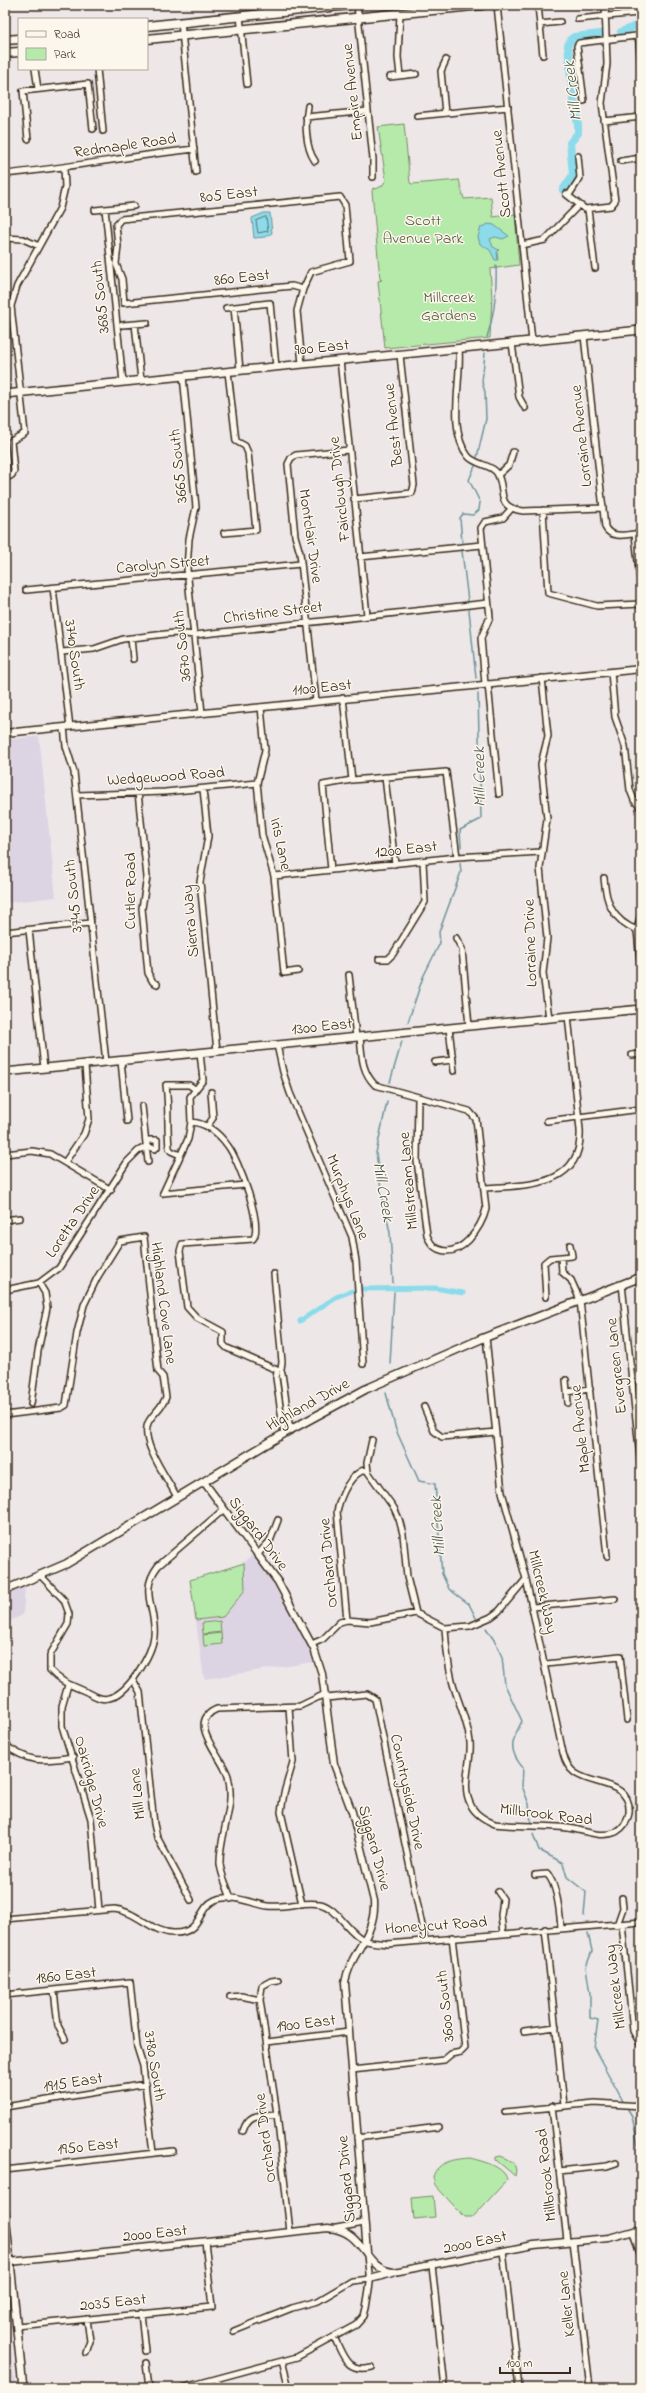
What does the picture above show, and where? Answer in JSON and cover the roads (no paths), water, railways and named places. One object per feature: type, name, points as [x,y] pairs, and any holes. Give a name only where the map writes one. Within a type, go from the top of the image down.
[{"type":"main road","points":[[148,26],[240,16],[266,9],[349,5]]},
{"type":"main road","points":[[148,39],[358,18],[400,13],[418,8],[482,5]]},
{"type":"main road","points":[[5,40],[18,39]]},
{"type":"main road","points":[[5,53],[18,52]]},
{"type":"main road","name":"900 East","points":[[5,394],[641,330]]},
{"type":"main road","name":"1300 East","points":[[5,1072],[641,1009]]},
{"type":"main road","name":"Highland Drive","points":[[5,1590],[41,1576],[66,1564],[287,1432],[398,1374],[486,1337],[641,1277]]},
{"type":"main road","points":[[5,2214],[7,2262],[23,2388]]},
{"type":"street","name":"Empire Avenue","points":[[357,5],[374,159],[373,176]]},
{"type":"street","name":"Scott Avenue","points":[[497,5],[532,341]]},
{"type":"street","points":[[538,5],[543,56]]},
{"type":"street","points":[[578,156],[580,178],[567,195],[579,205],[588,209],[611,206],[615,201],[602,97],[607,64],[605,5]]},
{"type":"street","points":[[400,13],[398,57],[400,76]]},
{"type":"street","points":[[578,19],[638,14]]},
{"type":"street","points":[[240,16],[247,84]]},
{"type":"street","name":"Redmaple Road","points":[[5,174],[64,168],[124,157],[194,149],[181,22]]},
{"type":"street","points":[[540,24],[560,22]]},
{"type":"street","points":[[584,101],[577,45],[581,42],[637,37],[641,68]]},
{"type":"street","points":[[445,113],[441,71],[446,60]]},
{"type":"street","points":[[35,70],[38,89]]},
{"type":"street","points":[[97,70],[103,131]]},
{"type":"street","points":[[390,77],[416,74]]},
{"type":"street","points":[[28,138],[23,91],[38,89],[88,84],[93,130]]},
{"type":"street","points":[[308,106],[306,117],[310,150],[315,161]]},
{"type":"street","points":[[417,116],[508,107]]},
{"type":"street","points":[[306,117],[368,111]]},
{"type":"street","points":[[604,121],[641,117]]},
{"type":"street","points":[[194,149],[196,172]]},
{"type":"street","points":[[621,161],[641,158]]},
{"type":"street","points":[[5,479],[12,475],[14,471],[11,441],[25,433],[11,306],[16,286],[60,208],[65,187],[64,168]]},
{"type":"street","name":"805 East","points":[[124,303],[122,279],[116,264],[118,246],[116,225],[118,221],[124,218],[326,198],[342,198],[350,261],[311,272],[303,289]]},
{"type":"street","points":[[522,245],[545,240],[579,205]]},
{"type":"street","points":[[96,210],[134,206]]},
{"type":"street","name":"3685 South","points":[[105,209],[123,382]]},
{"type":"street","points":[[588,209],[594,268]]},
{"type":"street","points":[[5,238],[23,239],[39,246]]},
{"type":"street","name":"860 East","points":[[124,303],[292,286],[303,289]]},
{"type":"street","points":[[302,364],[297,311],[303,289]]},
{"type":"street","points":[[226,308],[270,303],[276,367]]},
{"type":"street","points":[[234,307],[240,370]]},
{"type":"street","points":[[122,326],[147,323]]},
{"type":"street","points":[[135,324],[141,380]]},
{"type":"street","name":"Lorraine Avenue","points":[[584,336],[605,527],[609,533],[615,535],[638,533]]},
{"type":"street","points":[[512,343],[519,397],[525,408]]},
{"type":"street","points":[[459,348],[460,366],[456,400],[465,451],[472,460],[491,469],[498,475],[502,498],[511,508],[523,512],[602,508]]},
{"type":"street","name":"Best Avenue","points":[[354,499],[412,493],[414,485],[400,354]]},
{"type":"street","name":"Fairclough Drive","points":[[340,360],[367,615]]},
{"type":"street","points":[[224,533],[256,530],[248,453],[245,446],[236,440],[228,372]]},
{"type":"street","name":"3665 South","points":[[183,376],[196,507],[187,553],[188,576]]},
{"type":"street","name":"Montclair Drive","points":[[316,701],[301,564],[295,536],[289,461],[296,455],[349,450]]},
{"type":"street","points":[[498,475],[509,465],[513,452]]},
{"type":"street","points":[[499,794],[481,638],[489,621],[481,525],[485,522],[503,518],[511,508]]},
{"type":"street","points":[[544,510],[548,593],[597,606],[641,604]]},
{"type":"street","points":[[638,533],[641,590]]},
{"type":"street","points":[[360,557],[482,545]]},
{"type":"street","name":"Carolyn Street","points":[[26,590],[188,576],[301,564]]},
{"type":"street","name":"3670 South","points":[[188,576],[202,713]]},
{"type":"street","name":"3740 South","points":[[53,588],[57,629],[62,652],[67,727]]},
{"type":"street","name":"Christine Street","points":[[62,652],[94,649],[131,638],[174,633],[195,635],[367,615],[488,603]]},
{"type":"street","points":[[131,638],[133,659]]},
{"type":"street","name":"1100 East","points":[[5,733],[641,669]]},
{"type":"street","points":[[611,672],[615,717],[625,746],[630,790],[634,800],[641,808]]},
{"type":"street","name":"Lorraine Drive","points":[[542,678],[548,736],[541,764],[547,819],[546,833],[541,852],[540,868],[547,938],[543,973],[549,1018]]},
{"type":"street","points":[[343,698],[352,780]]},
{"type":"street","name":"Iris Lane","points":[[261,707],[265,750],[257,783],[262,835],[274,876],[284,973],[298,971]]},
{"type":"street","name":"3745 South","points":[[67,727],[66,746],[74,772],[77,795],[106,1062]]},
{"type":"street","points":[[331,870],[324,785],[352,780],[446,772],[457,857]]},
{"type":"street","points":[[385,777],[395,864]]},
{"type":"street","name":"Wedgewood Road","points":[[77,795],[203,789],[257,783]]},
{"type":"street","name":"Sierra Way","points":[[203,789],[208,836],[200,882],[217,1051]]},
{"type":"street","name":"Cutler Road","points":[[138,793],[147,877],[142,908],[148,973],[152,982],[157,984]]},
{"type":"street","name":"1200 East","points":[[274,876],[457,857],[541,852]]},
{"type":"street","points":[[379,959],[388,959],[393,954],[425,902],[423,861]]},
{"type":"street","points":[[604,878],[608,905],[626,924],[637,930]]},
{"type":"street","points":[[641,913],[637,930],[641,972]]},
{"type":"street","points":[[5,932],[90,923]]},
{"type":"street","points":[[29,930],[44,1068]]},
{"type":"street","points":[[456,938],[462,949],[469,1026]]},
{"type":"street","points":[[349,975],[358,1037],[366,1076],[375,1085],[387,1090],[469,1111],[474,1116],[478,1125],[484,1188],[536,1184],[549,1181],[560,1175],[570,1166],[578,1149],[580,1136],[568,1016]]},
{"type":"street","points":[[450,1028],[454,1070]]},
{"type":"street","name":"Murphys Lane","points":[[278,1045],[286,1084],[352,1237],[356,1262],[363,1364]]},
{"type":"street","points":[[200,1053],[203,1080],[194,1089],[189,1100],[191,1122],[188,1139],[163,1193],[245,1185]]},
{"type":"street","points":[[632,1055],[641,1054]]},
{"type":"street","points":[[435,1062],[453,1060]]},
{"type":"street","points":[[121,1061],[127,1121]]},
{"type":"street","points":[[66,1162],[84,1134],[89,1120],[85,1065]]},
{"type":"street","points":[[180,1155],[171,1151],[169,1148],[166,1119],[169,1112],[166,1085],[189,1085],[194,1089]]},
{"type":"street","points":[[208,1125],[213,1118],[211,1092]]},
{"type":"street","name":"Millstream Lane","points":[[418,1098],[417,1161],[428,1241],[435,1248],[446,1252],[458,1249],[463,1245],[484,1218],[486,1209],[484,1188]]},
{"type":"street","points":[[142,1106],[148,1162]]},
{"type":"street","points":[[547,1121],[641,1109]]},
{"type":"street","points":[[191,1122],[202,1122],[208,1125],[230,1147],[253,1208],[256,1232],[253,1239],[182,1244],[180,1251],[185,1301],[191,1314],[223,1332],[223,1344],[227,1348],[279,1371]]},
{"type":"street","name":"Loretta Drive","points":[[5,1290],[39,1283],[52,1275],[67,1260],[132,1156],[147,1146]]},
{"type":"street","points":[[5,1154],[42,1152],[66,1162],[110,1190]]},
{"type":"street","points":[[5,1220],[20,1218]]},
{"type":"street","name":"Highland Cove Lane","points":[[5,1415],[61,1408],[66,1405],[77,1333],[87,1297],[120,1241],[144,1237],[158,1371],[163,1377],[166,1397],[148,1423],[146,1436],[151,1449],[177,1497]]},
{"type":"street","points":[[546,1297],[544,1263],[550,1258],[572,1256],[570,1245]]},
{"type":"street","name":"Maple Avenue","points":[[561,1257],[563,1273],[571,1280],[580,1300],[607,1556]]},
{"type":"street","points":[[274,1274],[282,1362],[276,1378],[287,1432]]},
{"type":"street","points":[[31,1404],[38,1351],[47,1308],[45,1293],[39,1283]]},
{"type":"street","name":"Evergreen Lane","points":[[622,1284],[641,1468]]},
{"type":"street","name":"Millcreek Way","points":[[486,1337],[502,1492],[533,1607],[546,1664],[563,1753],[568,1765],[580,1776],[608,1785],[622,1793],[629,1804],[629,1816]]},
{"type":"street","points":[[279,1371],[287,1432]]},
{"type":"street","points":[[566,1380],[568,1403]]},
{"type":"street","points":[[567,1392],[590,1389]]},
{"type":"street","points":[[424,1407],[434,1431],[442,1437],[496,1432]]},
{"type":"street","points":[[372,1440],[367,1469],[375,1483],[394,1508],[399,1519],[403,1534],[407,1578],[416,1613]]},
{"type":"street","name":"Orchard Drive","points":[[347,1620],[338,1511],[340,1501],[354,1476],[367,1469]]},
{"type":"street","name":"Siggard Drive","points":[[204,1482],[223,1510],[278,1582],[312,1644],[321,1669],[334,1764],[352,1812],[374,1902],[374,1921],[365,1941],[351,1963],[346,1978],[348,2032],[367,2252]]},
{"type":"street","points":[[41,1576],[59,1593],[67,1606],[68,1624],[53,1646],[50,1670],[68,1685],[105,1699],[116,1695],[133,1680],[154,1638],[148,1592],[150,1576],[158,1566],[223,1510]]},
{"type":"street","points":[[257,1555],[270,1541],[278,1520]]},
{"type":"street","points":[[312,1644],[323,1639],[340,1622],[347,1620],[370,1622],[416,1613],[445,1628],[470,1626],[491,1617],[526,1578]]},
{"type":"street","points":[[533,1607],[615,1599]]},
{"type":"street","name":"Millbrook Road","points":[[445,1628],[452,1679],[469,1733],[470,1745],[467,1789],[468,1798],[474,1810],[485,1820],[495,1824],[569,1828],[597,1834],[607,1834],[619,1830],[625,1824],[629,1816]]},
{"type":"street","points":[[546,1664],[620,1656],[627,1720]]},
{"type":"street","name":"Mill Lane","points":[[133,1680],[140,1692],[154,1824],[157,1837],[191,1900]]},
{"type":"street","name":"Oakridge Drive","points":[[68,1685],[61,1715],[62,1726],[73,1757],[90,1819],[99,1910]]},
{"type":"street","name":"Countryside Drive","points":[[325,1696],[367,1694],[375,1699],[425,1940]]},
{"type":"street","points":[[231,1899],[220,1862],[230,1799],[230,1784],[225,1768],[204,1730],[204,1720],[206,1715],[216,1709],[305,1706],[325,1696]]},
{"type":"street","points":[[289,1707],[293,1762],[283,1798],[281,1812],[283,1830],[302,1904]]},
{"type":"street","points":[[5,1745],[17,1754],[34,1760],[73,1757]]},
{"type":"street","points":[[535,1875],[547,1874],[550,1878],[557,1903],[561,1928]]},
{"type":"street","points":[[498,1892],[503,1899],[501,1915],[503,1934]]},
{"type":"street","name":"Honeycut Road","points":[[5,1919],[99,1910],[125,1910],[161,1930],[175,1933],[194,1927],[212,1902],[222,1898],[273,1906],[314,1904],[327,1907],[355,1935],[365,1941],[388,1944],[452,1937],[641,1922]]},
{"type":"street","points":[[620,1924],[623,1908],[622,1898]]},
{"type":"street","name":"Millcreek Way","points":[[620,1924],[634,2031],[641,2045]]},
{"type":"street","points":[[545,1929],[564,2105]]},
{"type":"street","name":"3600 South","points":[[352,2070],[444,2060],[451,2054],[462,2052],[464,2048],[452,1937]]},
{"type":"street","points":[[230,1997],[241,1996],[260,2000],[262,1986],[271,1981],[278,1980]]},
{"type":"street","name":"1860 East","points":[[5,1995],[130,1982]]},
{"type":"street","name":"3780 South","points":[[130,1982],[137,2047],[144,2066],[153,2153]]},
{"type":"street","points":[[54,1990],[58,2026],[65,2039]]},
{"type":"street","name":"Orchard Drive","points":[[260,2000],[277,2114],[290,2232]]},
{"type":"street","points":[[524,2031],[556,2027]]},
{"type":"street","name":"1900 East","points":[[267,2042],[348,2032]]},
{"type":"street","name":"1915 East","points":[[5,2107],[146,2084]]},
{"type":"street","points":[[505,2112],[552,2106],[595,2103],[641,2106]]},
{"type":"street","name":"Millbrook Road","points":[[552,2106],[559,2171],[570,2241]]},
{"type":"street","points":[[244,2132],[246,2121],[250,2117],[277,2114]]},
{"type":"street","points":[[357,2138],[438,2127]]},
{"type":"street","name":"1950 East","points":[[5,2170],[174,2151]]},
{"type":"street","points":[[559,2171],[607,2166],[616,2162]]},
{"type":"street","name":"2000 East","points":[[7,2262],[331,2229],[364,2223]]},
{"type":"street","name":"2000 East","points":[[331,2229],[353,2236],[367,2252],[376,2266],[394,2272],[503,2251],[570,2241],[609,2238],[641,2229]]},
{"type":"street","points":[[633,2232],[641,2258]]},
{"type":"street","name":"Keller Lane","points":[[570,2241],[590,2388]]},
{"type":"street","name":"2035 East","points":[[16,2326],[212,2307],[205,2242]]},
{"type":"street","points":[[503,2251],[519,2388]]},
{"type":"street","points":[[182,2388],[303,2354],[356,2325],[364,2316],[370,2280],[367,2252]]},
{"type":"street","points":[[432,2265],[445,2388]]},
{"type":"street","points":[[234,2331],[292,2308],[318,2301],[352,2281],[370,2280],[394,2272]]},
{"type":"street","points":[[141,2313],[145,2351]]},
{"type":"street","points":[[86,2353],[90,2341],[87,2318]]},
{"type":"street","points":[[334,2337],[349,2365],[356,2369],[372,2367]]},
{"type":"street","points":[[282,2361],[288,2388]]},
{"type":"street","points":[[146,2363],[149,2388]]},
{"type":"street","points":[[218,2379],[219,2388]]},
{"type":"water","points":[[264,213],[270,213],[272,233],[265,237],[254,238],[252,218]]},
{"type":"water","points":[[489,224],[494,225],[509,236],[503,239],[495,237],[490,239],[493,247],[499,250],[497,252],[498,260],[495,260],[490,250],[480,244],[478,237],[481,227]]},
{"type":"waterway","name":"Mill Creek","points":[[621,32],[641,24]]},
{"type":"waterway","name":"Mill Creek","points":[[563,190],[573,175],[570,143],[578,133],[568,45],[574,37],[601,34]]},
{"type":"waterway","name":"Mill Creek","points":[[487,337],[495,302],[496,266]]},
{"type":"waterway","name":"Mill Creek","points":[[477,457],[486,419],[485,392],[482,382],[485,353]]},
{"type":"waterway","name":"Mill Creek","points":[[462,542],[460,518],[463,514],[473,515],[479,510],[480,502],[469,480],[475,466]]},
{"type":"waterway","name":"Mill Creek","points":[[462,551],[468,601]]},
{"type":"waterway","name":"Mill Creek","points":[[469,610],[476,678]]},
{"type":"waterway","name":"Mill Creek","points":[[461,847],[460,830],[481,819],[478,694]]},
{"type":"waterway","name":"Mill Creek","points":[[408,1022],[423,977],[440,943],[439,932],[461,872],[460,863]]},
{"type":"waterway","name":"Mill Creek","points":[[390,1082],[402,1041]]},
{"type":"waterway","name":"Mill Creek","points":[[387,1102],[376,1153],[381,1189],[390,1233],[393,1283]]},
{"type":"waterway","points":[[363,1289],[435,1288],[463,1293]]},
{"type":"waterway","points":[[300,1321],[336,1297],[352,1291]]},
{"type":"waterway","name":"Mill Creek","points":[[390,1364],[394,1292]]},
{"type":"waterway","name":"Mill Creek","points":[[386,1393],[396,1430],[419,1481],[435,1484],[442,1574],[449,1589],[469,1604],[476,1618]]},
{"type":"waterway","name":"Mill Creek","points":[[486,1628],[496,1643],[502,1657],[505,1685],[522,1721],[514,1740],[513,1750],[523,1768],[522,1786],[529,1804],[531,1823]]},
{"type":"waterway","name":"Mill Creek","points":[[533,1834],[539,1850],[563,1863],[567,1877],[586,1892],[584,1916]]},
{"type":"waterway","name":"Mill Creek","points":[[588,1933],[592,1951],[586,1967],[590,1994],[590,2018],[598,2020],[594,2048],[624,2103]]},
{"type":"waterway","name":"Mill Creek","points":[[626,2106],[632,2116],[641,2160]]},
{"type":"park label","name":"Scott Avenue Park","points":[[423,230]]},
{"type":"park label","name":"Millcreek Gardens","points":[[449,307]]}]
